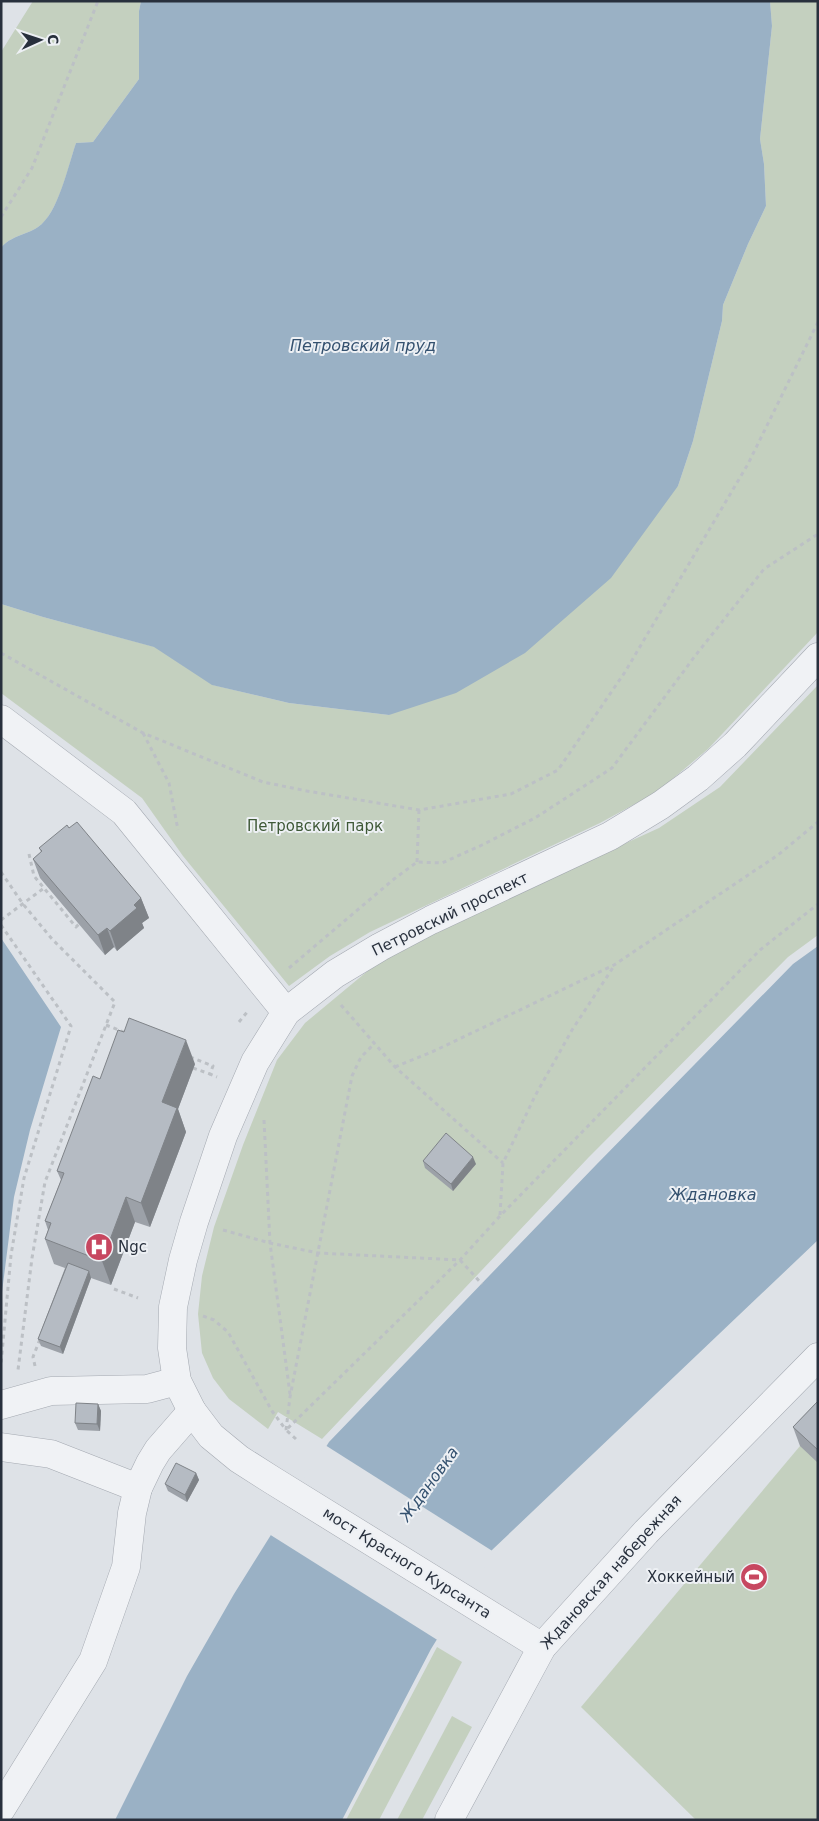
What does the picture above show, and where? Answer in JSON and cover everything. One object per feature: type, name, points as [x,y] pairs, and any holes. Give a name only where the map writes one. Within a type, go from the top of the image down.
[{"type":"street","name":"Петровский проспект","points":[[272,1480],[238,1459],[211,1436],[192,1412],[177,1380],[172,1348],[173,1308],[183,1260],[194,1222],[223,1136],[254,1062],[286,1012],[335,974],[380,947],[432,920],[610,836],[661,805],[698,778],[735,745],[818,657]]},
{"type":"street","points":[[1,719],[124,812],[286,1012]]},
{"type":"street","name":"Ждановская набережная","points":[[449,1820],[542,1647],[646,1532],[818,1357]]},
{"type":"street","points":[[1,1405],[50,1390],[147,1389],[177,1380]]},
{"type":"street","points":[[1,1809],[93,1661],[126,1567],[132,1513],[138,1488],[158,1450],[192,1412]]},
{"type":"street","points":[[2,1447],[51,1454],[138,1488]]},
{"type":"street","name":"мост Красного Курсанта","points":[[272,1480],[542,1647]]},
{"type":"path","points":[[1,217],[32,168],[98,1]]},
{"type":"path","points":[[1,653],[143,733],[263,782],[419,810],[511,794],[558,770],[625,672],[748,464],[818,322]]},
{"type":"path","points":[[240,1022],[266,988],[416,862],[442,863],[482,845],[535,818],[612,768],[695,656],[764,569],[818,534]]},
{"type":"path","points":[[143,733],[169,783],[183,856],[172,872]]},
{"type":"path","points":[[416,862],[419,810]]},
{"type":"path","points":[[395,1067],[434,1051],[614,965],[778,855],[818,822]]},
{"type":"path","points":[[29,854],[34,876],[76,926],[79,924]]},
{"type":"path","points":[[1,872],[23,904],[52,939],[115,1002],[45,1182],[32,1258],[18,1376]]},
{"type":"path","points":[[1,920],[44,888]]},
{"type":"path","points":[[286,1430],[460,1260],[500,1216],[760,950],[818,904]]},
{"type":"path","points":[[1,925],[71,1026],[24,1178],[11,1255],[1,1364]]},
{"type":"path","points":[[500,1216],[503,1164],[540,1088],[572,1030],[614,965]]},
{"type":"path","points":[[344,998],[339,1002],[395,1067],[503,1164]]},
{"type":"path","points":[[106,1025],[127,1034]]},
{"type":"path","points":[[286,1430],[290,1398],[352,1076],[362,1057],[374,1044]]},
{"type":"path","points":[[186,1056],[213,1066],[210,1074]]},
{"type":"path","points":[[193,1068],[218,1078]]},
{"type":"path","points":[[262,1115],[265,1124],[270,1243],[290,1398]]},
{"type":"path","points":[[66,1127],[72,1130]]},
{"type":"path","points":[[214,1227],[270,1243],[318,1253],[460,1260],[482,1284]]},
{"type":"path","points":[[114,1289],[138,1298]]},
{"type":"path","points":[[198,1314],[214,1320],[228,1332],[272,1411],[286,1430],[296,1439]]},
{"type":"path","points":[[36,1374],[33,1358],[43,1331]]},
{"type":"green space","points":[[33,1],[141,1],[139,11],[139,79],[93,142],[76,143],[57,201],[45,221],[33,230],[13,238],[1,248],[1,52]]},
{"type":"green space","name":"Петровский парк","points":[[770,1],[818,1],[818,632],[708,749],[657,792],[600,823],[370,932],[330,956],[289,986],[183,856],[142,798],[1,693],[1,604],[155,647],[213,685],[289,703],[389,715],[678,486],[693,441],[722,321],[723,305],[766,206],[764,164],[760,139],[772,26]]},
{"type":"green space","points":[[818,685],[818,935],[788,957],[588,1158],[322,1439],[278,1412],[268,1429],[229,1399],[213,1378],[202,1353],[198,1314],[202,1276],[214,1227],[243,1145],[277,1060],[305,1023],[370,969],[437,929],[659,828],[720,787]]},
{"type":"green space","name":"Хоккейный","points":[[818,1428],[818,1820],[696,1820],[581,1707],[800,1446]]},
{"type":"green space","points":[[437,1647],[462,1662],[379,1820],[346,1820]]},
{"type":"green space","points":[[452,1716],[472,1727],[422,1820],[397,1820]]},
{"type":"water","name":"Петровский пруд","points":[[141,1],[770,1],[772,26],[760,139],[764,164],[766,206],[723,305],[722,321],[693,441],[678,486],[611,578],[525,653],[456,693],[389,715],[289,703],[212,685],[154,647],[1,604],[1,248],[13,238],[33,230],[45,221],[57,201],[76,143],[93,142],[139,79],[139,11]]},
{"type":"water","points":[[1,938],[61,1027],[30,1130],[14,1197],[1,1300]]},
{"type":"water","name":"Ждановка","points":[[818,946],[818,1240],[492,1550],[431,1649],[342,1820],[115,1820],[187,1676],[234,1594],[329,1442],[793,964]]},
{"type":"pier","points":[[325,1445],[494,1552],[439,1641],[269,1534]]},
{"type":"building","points":[[77,822],[141,898],[134,905],[137,908],[110,931],[107,928],[98,935],[33,859],[42,851],[39,848],[67,825],[69,828]]},
{"type":"building","points":[[129,1018],[186,1040],[162,1102],[177,1108],[141,1203],[126,1197],[102,1261],[45,1239],[51,1223],[45,1221],[64,1173],[57,1171],[93,1076],[100,1079],[118,1030],[124,1032]]},
{"type":"building","points":[[446,1133],[473,1157],[451,1184],[423,1161]]},
{"type":"building","points":[[68,1263],[89,1271],[60,1347],[38,1339]]},
{"type":"building","points":[[818,1401],[818,1450],[793,1427]]},
{"type":"building","points":[[76,1403],[98,1404],[97,1424],[75,1423]]},
{"type":"building","points":[[176,1463],[196,1473],[185,1495],[165,1484]]},
{"type":"place","name":"Ngc","points":[[99,1247]]},
{"type":"place","name":"Хоккейный","points":[[754,1577]]}]
